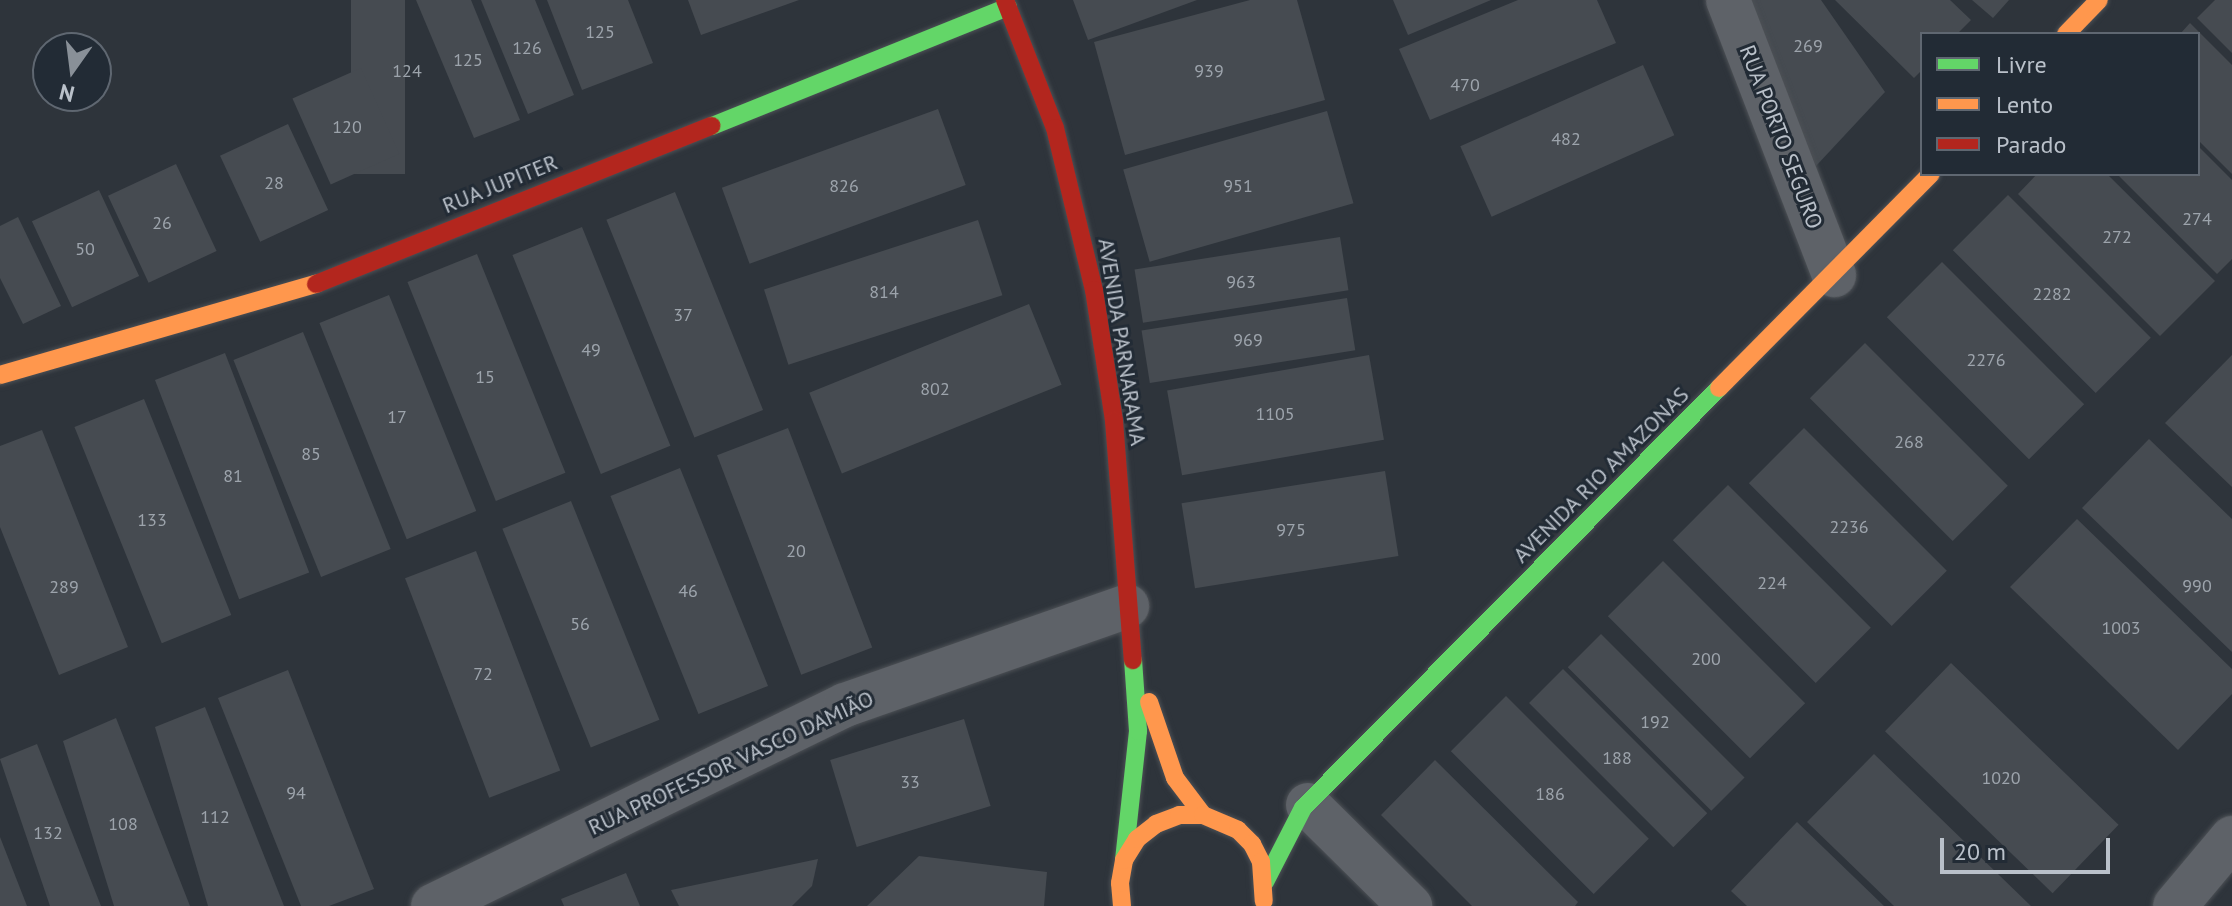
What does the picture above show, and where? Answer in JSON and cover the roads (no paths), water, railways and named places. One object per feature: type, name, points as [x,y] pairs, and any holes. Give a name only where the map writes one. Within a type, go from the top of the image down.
[{"type":"street","name":"RUA PORTO SEGURO","points":[[1728,0],[1834,275]]},
{"type":"street","points":[[2068,32],[2099,0]]},
{"type":"street","name":"RUA JUPITER","points":[[0,375],[309,287],[1006,4]]},
{"type":"street","name":"AVENIDA PARNARAMA","points":[[1006,4],[1055,128],[1094,290],[1114,421],[1137,759],[1120,883],[1122,906]]},
{"type":"street","name":"AVENIDA RIO AMAZONAS","points":[[1265,882],[1287,813],[1834,275],[1929,176]]},
{"type":"street","name":"RUA PROFESSOR VASCO DAMIÃO","points":[[433,906],[845,705],[1127,606]]},
{"type":"street","name":"AVENIDA PARNARAMA","points":[[1132,655],[1175,778],[1212,817],[1252,844],[1265,882]]},
{"type":"street","points":[[1124,860],[1137,839],[1156,824],[1179,815],[1212,817],[1287,813],[1410,906]]},
{"type":"street","points":[[2175,906],[2232,838]]},
{"type":"street","points":[[1263,906],[1265,882]]}]
